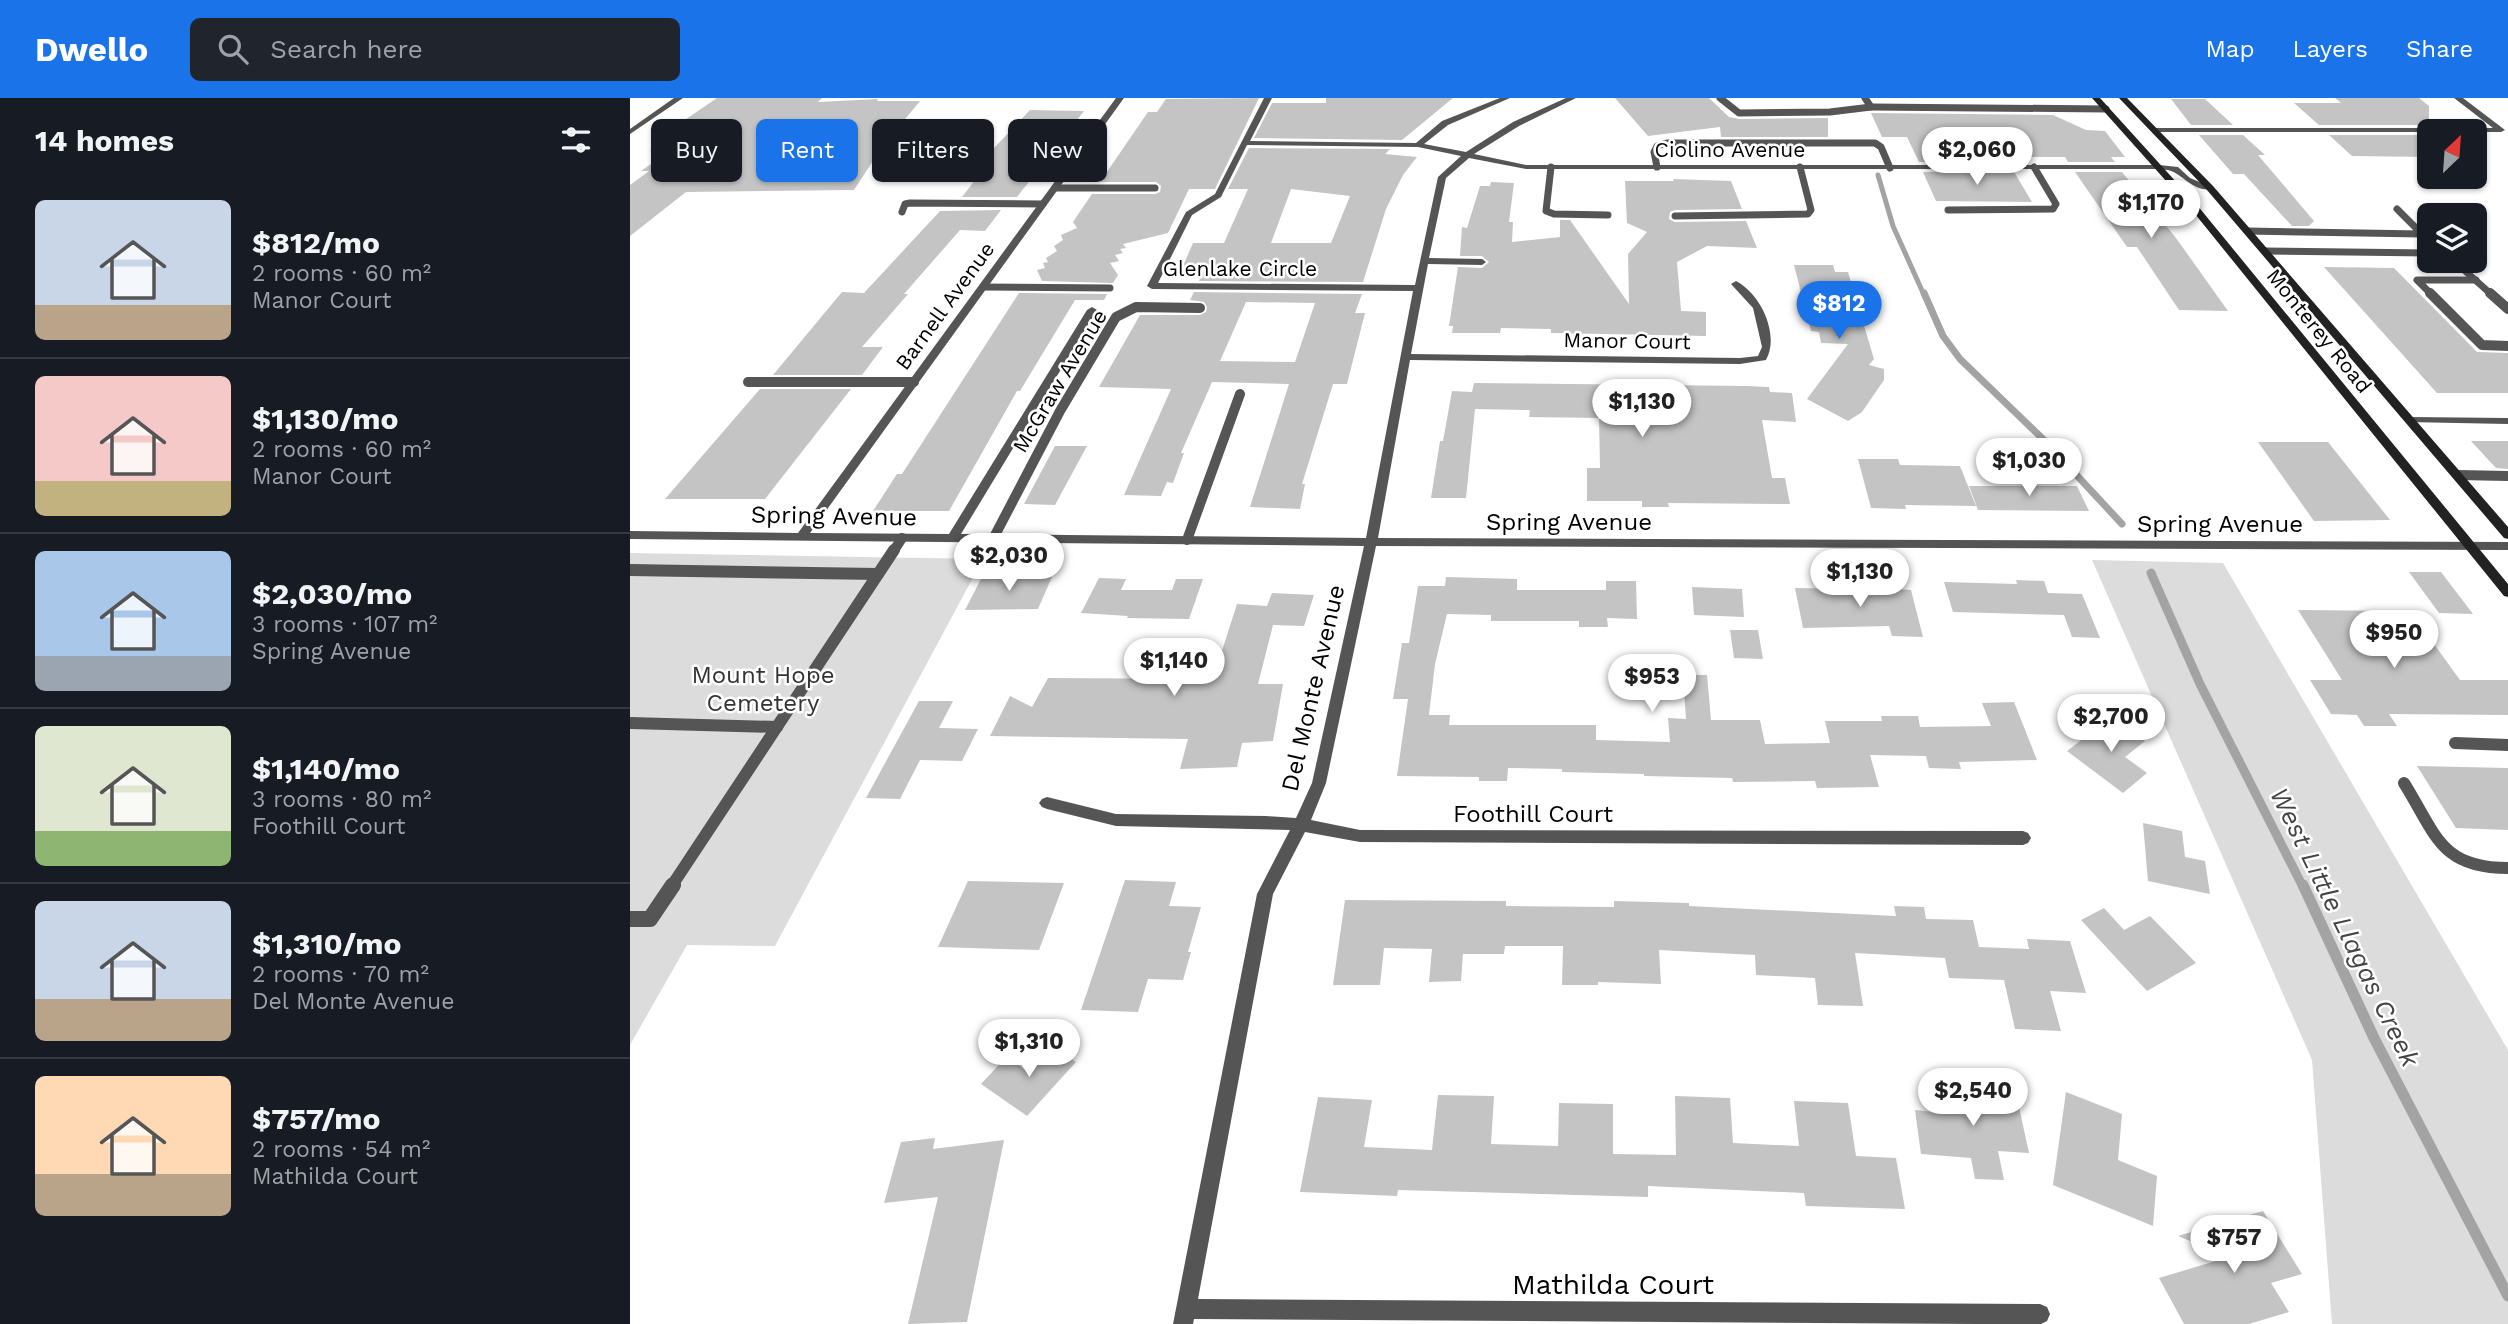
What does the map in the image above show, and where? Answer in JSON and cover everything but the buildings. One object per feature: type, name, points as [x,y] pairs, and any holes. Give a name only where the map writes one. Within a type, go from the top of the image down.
[{"type":"main road","name":"Monterey Road","points":[[2096,98],[2159,167],[2508,593]]},
{"type":"main road","name":"Monterey Road","points":[[2123,98],[2248,231],[2508,535]]},
{"type":"street","points":[[630,132],[679,98]]},
{"type":"street","name":"Barnell Avenue","points":[[801,537],[1121,98]]},
{"type":"street","points":[[1246,143],[1268,98]]},
{"type":"street","points":[[1418,145],[1445,123],[1506,98]]},
{"type":"street","name":"Del Monte Avenue","points":[[1184,1317],[1265,894],[1280,860],[1301,825],[1319,783],[1442,177],[1467,155],[1516,124],[1572,98]]},
{"type":"street","points":[[2458,98],[2504,130]]},
{"type":"street","points":[[2155,130],[2504,130]]},
{"type":"street","name":"Ciolino Avenue","points":[[1246,143],[1418,145],[1512,165],[1550,167],[2159,167],[2175,169],[2187,180],[2210,188]]},
{"type":"street","name":"Glenlake Circle","points":[[1246,143],[1218,195],[1189,214],[1152,286],[1419,288]]},
{"type":"street","points":[[1424,261],[1482,262]]},
{"type":"street","name":"Manor Court","points":[[1407,358],[1740,361],[1762,358],[1767,347],[1758,307],[1736,284]]},
{"type":"street","name":"McGraw Avenue","points":[[953,538],[1092,310]]},
{"type":"street","points":[[2410,420],[2508,421]]},
{"type":"street","name":"Spring Avenue","points":[[630,535],[1370,542],[2508,546]]},
{"type":"street","name":"Foothill Court","points":[[1047,803],[1116,820],[1301,825],[1360,836],[2023,838]]},
{"type":"street","name":"Mathilda Court","points":[[1184,1317],[2015,1319],[2040,1314]]},
{"type":"lane","points":[[1720,98],[1739,113],[1830,112],[1871,107],[2106,109]]},
{"type":"lane","points":[[1865,98],[1871,107]]},
{"type":"lane","points":[[1657,167],[1654,152],[1657,146],[1667,144],[1875,143],[1881,147],[1890,168]]},
{"type":"lane","points":[[1550,167],[1546,211],[1554,214],[1608,215]]},
{"type":"lane","points":[[1675,216],[1808,214],[1811,210],[1801,167]]},
{"type":"lane","points":[[1948,210],[2053,209],[2056,205],[2034,167]]},
{"type":"lane","points":[[1055,188],[1155,188]]},
{"type":"lane","points":[[902,212],[905,204],[909,203],[1043,204]]},
{"type":"lane","points":[[2248,231],[2422,234],[2397,209]]},
{"type":"lane","points":[[2265,251],[2417,253]]},
{"type":"lane","points":[[2467,273],[2508,309]]},
{"type":"lane","points":[[2476,281],[2417,280],[2482,345],[2508,346]]},
{"type":"lane","points":[[983,287],[1110,288]]},
{"type":"lane","name":"McGraw Avenue","points":[[993,539],[1060,411],[1116,317],[1136,307],[1200,307]]},
{"type":"lane","points":[[748,382],[914,382]]},
{"type":"lane","points":[[1186,540],[1240,394]]},
{"type":"lane","points":[[2458,475],[2508,476]]},
{"type":"lane","points":[[630,919],[650,919],[902,538]]},
{"type":"lane","points":[[631,571],[878,574]]},
{"type":"lane","points":[[630,723],[777,727]]},
{"type":"lane","points":[[2455,743],[2508,745]]},
{"type":"lane","points":[[2404,783],[2444,845],[2459,860],[2482,867],[2508,868]]},
{"type":"green space","name":"Mount Hope Cemetery","points":[[630,553],[983,559],[775,946],[687,945],[630,1045]]},
{"type":"green space","points":[[2092,560],[2223,563],[2508,1050],[2508,1324],[2332,1324],[2312,1060]]},
{"type":"waterway","name":"West Little Llagas Creek","points":[[1878,175],[1893,226],[1924,295]]},
{"type":"waterway","name":"West Little Llagas Creek","points":[[1924,293],[1943,336],[1960,359],[2044,440],[2122,524]]},
{"type":"waterway","name":"West Little Llagas Creek","points":[[2151,573],[2200,684],[2303,887]]},
{"type":"waterway","name":"West Little Llagas Creek","points":[[2303,885],[2374,1038],[2508,1296]]}]
